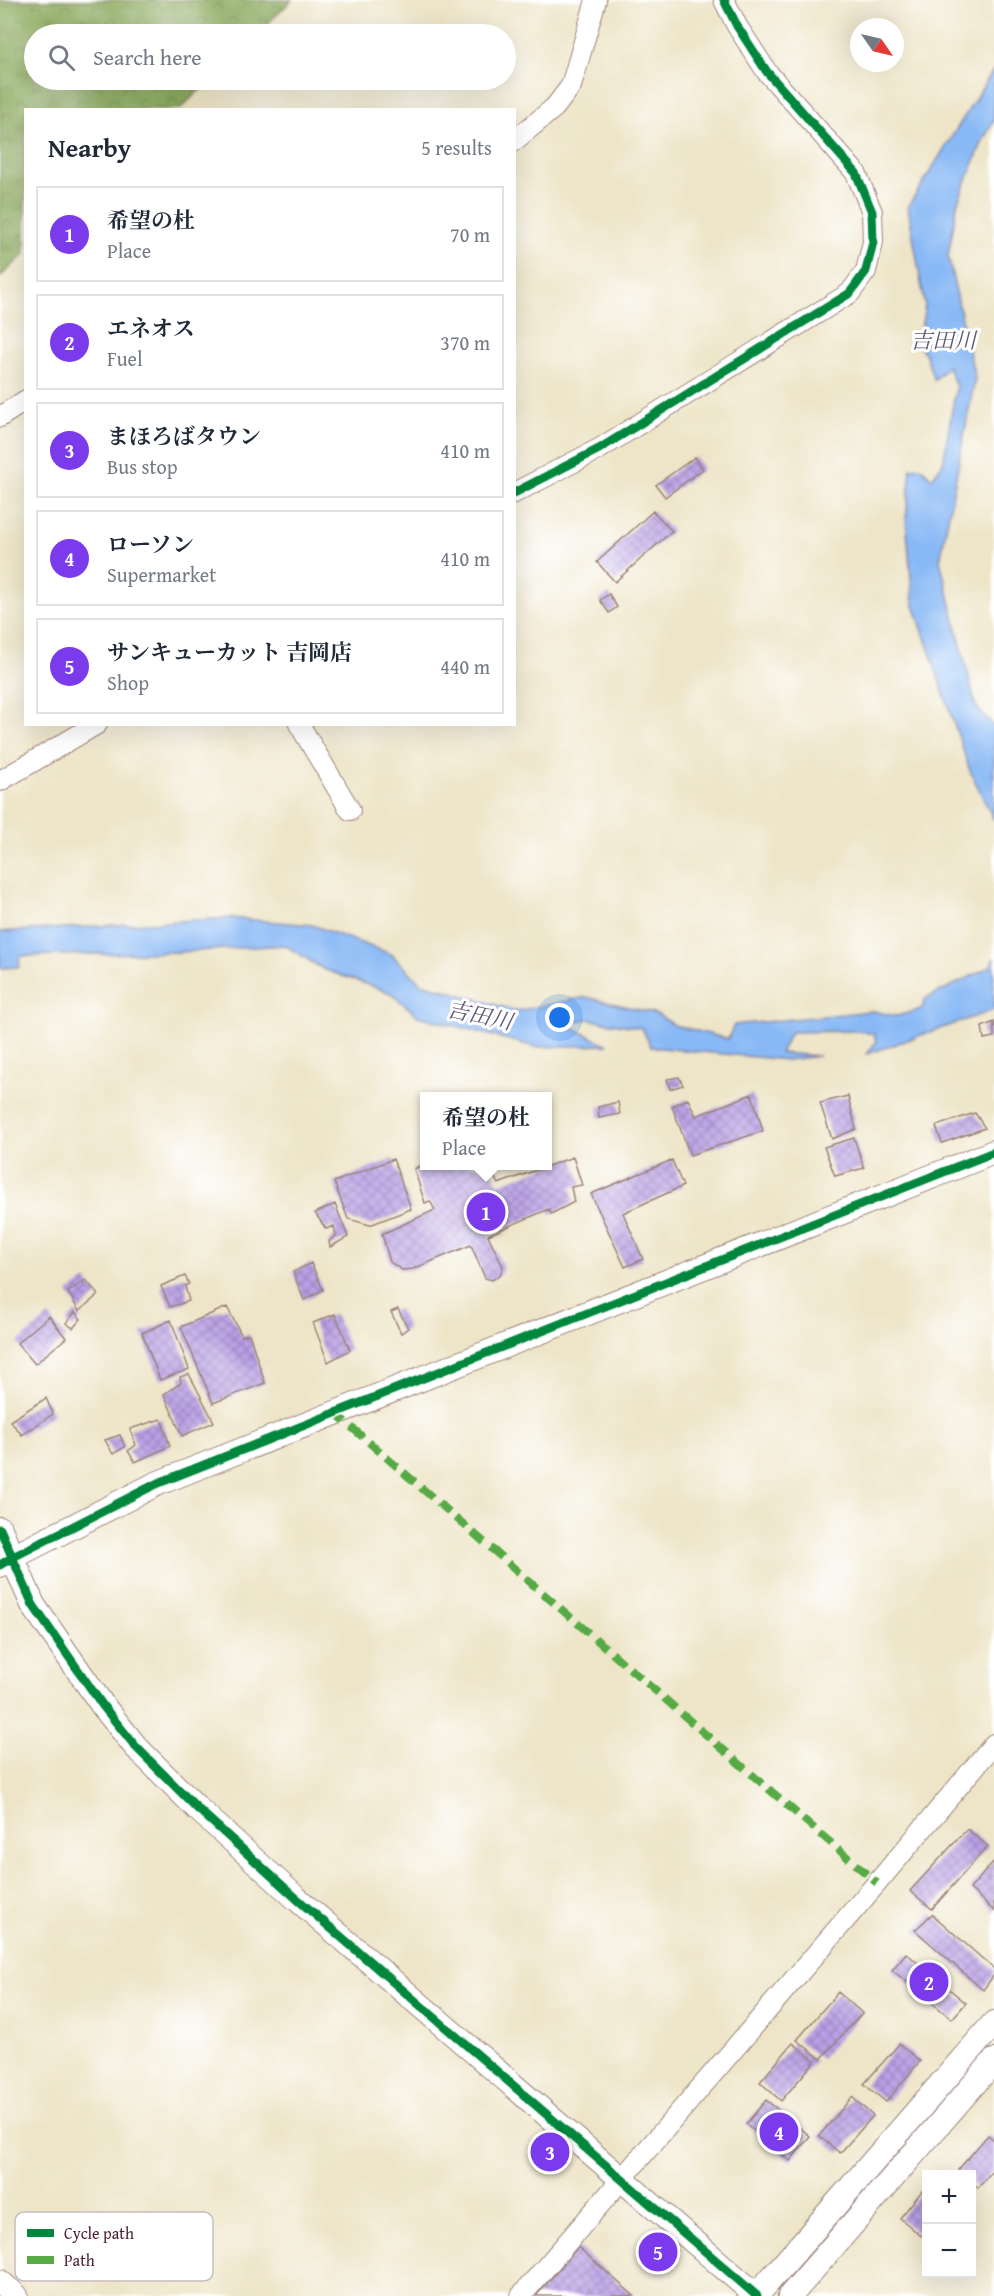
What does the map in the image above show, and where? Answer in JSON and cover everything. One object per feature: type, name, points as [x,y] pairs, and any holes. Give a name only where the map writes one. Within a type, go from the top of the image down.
[{"type":"street","points":[[516,139],[555,107],[570,86],[596,0]]},
{"type":"street","points":[[516,492],[599,449],[840,299],[849,293],[866,271],[873,242],[873,212],[856,173],[767,72],[737,26],[724,0]]},
{"type":"street","points":[[0,417],[24,400]]},
{"type":"street","points":[[0,781],[94,726]]},
{"type":"street","points":[[299,726],[350,810]]},
{"type":"street","points":[[6,1561],[156,1484],[994,1152]]},
{"type":"street","points":[[0,1529],[6,1561],[33,1605],[103,1706],[136,1747],[198,1809],[287,1890],[756,2296],[994,2023]]},
{"type":"street","points":[[521,2296],[623,2180],[994,1744]]},
{"type":"street","points":[[790,2296],[994,2061]]},
{"type":"street","points":[[0,2282],[16,2296]]},
{"type":"green space","points":[[0,0],[292,0],[267,24],[24,24],[24,90],[200,90],[181,108],[24,108],[24,255],[0,277]]},
{"type":"water","name":"吉田川","points":[[994,69],[994,121],[984,138],[957,204],[948,256],[975,378],[940,560],[976,707],[994,726],[994,820],[970,771],[913,602],[906,519],[911,468],[921,467],[932,478],[943,463],[956,387],[948,366],[934,380],[925,353],[918,345],[925,306],[908,207]]},
{"type":"water","name":"吉田川","points":[[231,918],[312,925],[391,954],[421,983],[517,1011],[586,997],[657,1014],[674,1025],[728,1039],[734,1025],[872,1011],[897,1016],[922,1009],[925,999],[990,967],[994,958],[994,1010],[867,1054],[876,1042],[874,1034],[859,1031],[791,1032],[780,1053],[819,1056],[787,1060],[651,1047],[642,1028],[586,1019],[558,1027],[577,1030],[608,1045],[536,1047],[418,1016],[391,993],[323,969],[285,945],[181,952],[20,956],[19,967],[0,968],[0,932]]},
{"type":"building","points":[[695,457],[703,469],[665,497],[656,485]]},
{"type":"building","points":[[653,511],[672,531],[615,582],[597,562]]},
{"type":"building","points":[[609,594],[617,607],[609,613],[600,600]]},
{"type":"building","points":[[994,1022],[994,1037],[984,1039],[982,1027]]},
{"type":"building","points":[[679,1077],[683,1085],[670,1089],[667,1079]]},
{"type":"building","points":[[752,1094],[763,1131],[690,1155],[672,1106],[688,1099],[696,1116]]},
{"type":"building","points":[[848,1096],[856,1129],[832,1139],[820,1103]]},
{"type":"building","points":[[618,1102],[620,1114],[599,1118],[598,1107]]},
{"type":"building","points":[[975,1113],[985,1128],[942,1143],[936,1126]]},
{"type":"building","points":[[854,1138],[864,1168],[835,1176],[824,1147]]},
{"type":"building","points":[[573,1157],[582,1185],[571,1187],[574,1202],[551,1214],[549,1209],[488,1235],[503,1267],[500,1275],[492,1280],[485,1278],[471,1245],[413,1269],[402,1270],[390,1262],[382,1234],[435,1210],[430,1201],[425,1203],[414,1169],[420,1166],[420,1170],[491,1170],[498,1184],[537,1170],[552,1170],[552,1165]]},
{"type":"building","points":[[393,1159],[411,1209],[370,1225],[348,1219],[334,1182]]},
{"type":"building","points":[[672,1160],[683,1186],[623,1213],[643,1259],[625,1267],[591,1194]]},
{"type":"building","points":[[335,1204],[348,1237],[330,1247],[329,1241],[336,1236],[334,1226],[326,1229],[315,1213]]},
{"type":"building","points":[[311,1263],[323,1290],[304,1300],[293,1272]]},
{"type":"building","points":[[185,1276],[189,1284],[185,1286],[189,1301],[170,1307],[161,1286]]},
{"type":"building","points":[[86,1280],[98,1295],[79,1311],[68,1292]]},
{"type":"building","points":[[227,1307],[242,1336],[249,1334],[265,1383],[213,1403],[181,1327]]},
{"type":"building","points":[[398,1309],[408,1328],[401,1333],[391,1312]]},
{"type":"building","points":[[75,1312],[81,1319],[73,1328],[66,1323]]},
{"type":"building","points":[[335,1314],[350,1350],[328,1362],[313,1323]]},
{"type":"building","points":[[49,1316],[66,1338],[35,1364],[17,1343]]},
{"type":"building","points":[[171,1320],[189,1369],[160,1380],[142,1333]]},
{"type":"building","points":[[189,1374],[214,1422],[182,1436],[164,1394],[181,1383],[180,1377]]},
{"type":"building","points":[[46,1398],[53,1414],[22,1435],[10,1421]]},
{"type":"building","points":[[161,1419],[170,1446],[135,1462],[128,1451],[136,1445],[130,1429]]},
{"type":"building","points":[[120,1435],[125,1447],[113,1454],[105,1440]]},
{"type":"building","points":[[967,1829],[988,1846],[932,1909],[910,1891]]},
{"type":"building","points":[[994,1861],[994,1911],[970,1889]]},
{"type":"building","points":[[932,1914],[994,1969],[994,1975],[983,1990],[915,1930]]},
{"type":"building","points":[[906,1953],[966,2003],[952,2019],[892,1970]]},
{"type":"building","points":[[838,1992],[862,2013],[821,2059],[797,2040]]},
{"type":"building","points":[[793,2043],[815,2061],[781,2101],[760,2082]]},
{"type":"building","points":[[899,2044],[920,2061],[886,2102],[864,2084]]},
{"type":"building","points":[[852,2097],[873,2116],[840,2153],[819,2136]]},
{"type":"building","points":[[766,2100],[810,2136],[790,2161],[746,2124]]},
{"type":"building","points":[[988,2135],[994,2140],[994,2169],[978,2188],[976,2170],[958,2170]]},
{"type":"building","points":[[922,2191],[921,2236],[900,2218]]},
{"type":"building","points":[[655,2234],[677,2251],[661,2271],[640,2254]]},
{"type":"building","points":[[578,2247],[634,2296],[536,2296]]},
{"type":"marked path","points":[[334,1412],[877,1883]]},
{"type":"cycle path","points":[[516,492],[599,449],[850,293],[866,271],[873,242],[872,212],[856,173],[767,72],[737,26],[724,0]]},
{"type":"cycle path","points":[[0,1565],[156,1484],[994,1152]]},
{"type":"cycle path","points":[[0,1529],[33,1605],[103,1706],[136,1747],[198,1809],[296,1898],[757,2296]]},
{"type":"place","name":"希望の杜","points":[[486,1212]]},
{"type":"place","name":"エネオス","points":[[929,1982]]},
{"type":"place","name":"ローソン","points":[[779,2132]]},
{"type":"place","name":"まほろばタウン","points":[[550,2152]]},
{"type":"place","name":"サンキューカット 吉岡店","points":[[658,2252]]}]
